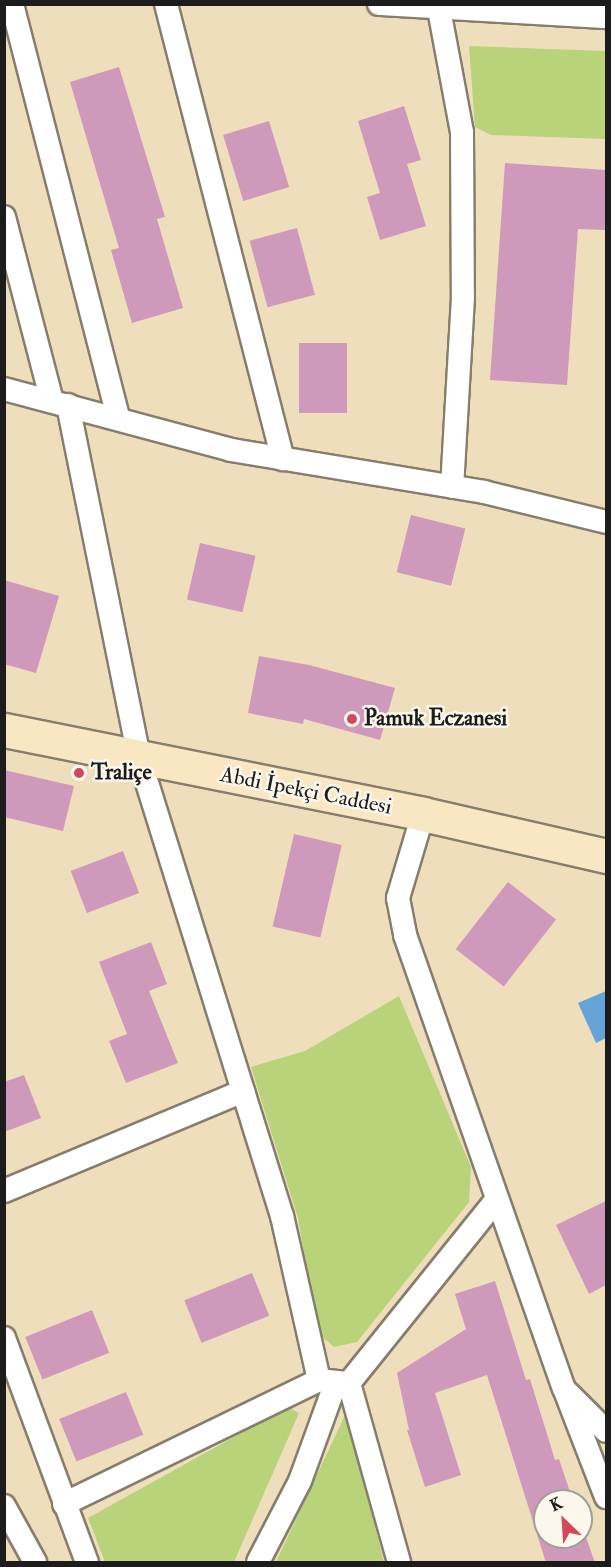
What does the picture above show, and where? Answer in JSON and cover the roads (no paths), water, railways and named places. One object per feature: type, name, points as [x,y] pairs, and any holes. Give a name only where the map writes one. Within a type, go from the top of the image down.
[{"type":"main road","name":"Abdi İpekçi Caddesi","points":[[4,730],[423,814],[606,856]]},
{"type":"street","points":[[12,4],[118,418]]},
{"type":"street","points":[[166,4],[283,459]]},
{"type":"street","points":[[379,4],[606,17]]},
{"type":"street","points":[[439,7],[462,132],[463,297],[452,487]]},
{"type":"street","points":[[4,217],[60,403],[139,757],[335,1382],[399,1563]]},
{"type":"street","points":[[4,389],[231,450],[452,487],[606,522]]},
{"type":"street","points":[[423,814],[398,898],[403,926],[564,1388],[606,1497]]},
{"type":"street","points":[[4,1191],[243,1091]]},
{"type":"street","points":[[258,1563],[300,1480],[335,1382],[497,1199]]},
{"type":"street","points":[[4,1338],[87,1563]]},
{"type":"street","points":[[64,1504],[335,1382]]},
{"type":"street","points":[[564,1388],[606,1431]]},
{"type":"street","points":[[4,1506],[35,1563]]},
{"type":"water","points":[[606,991],[606,1038],[596,1043],[578,1003]]},
{"type":"place","name":"Pamuk Eczanesi","points":[[352,719]]},
{"type":"place","name":"Traliçe","points":[[79,773]]}]
